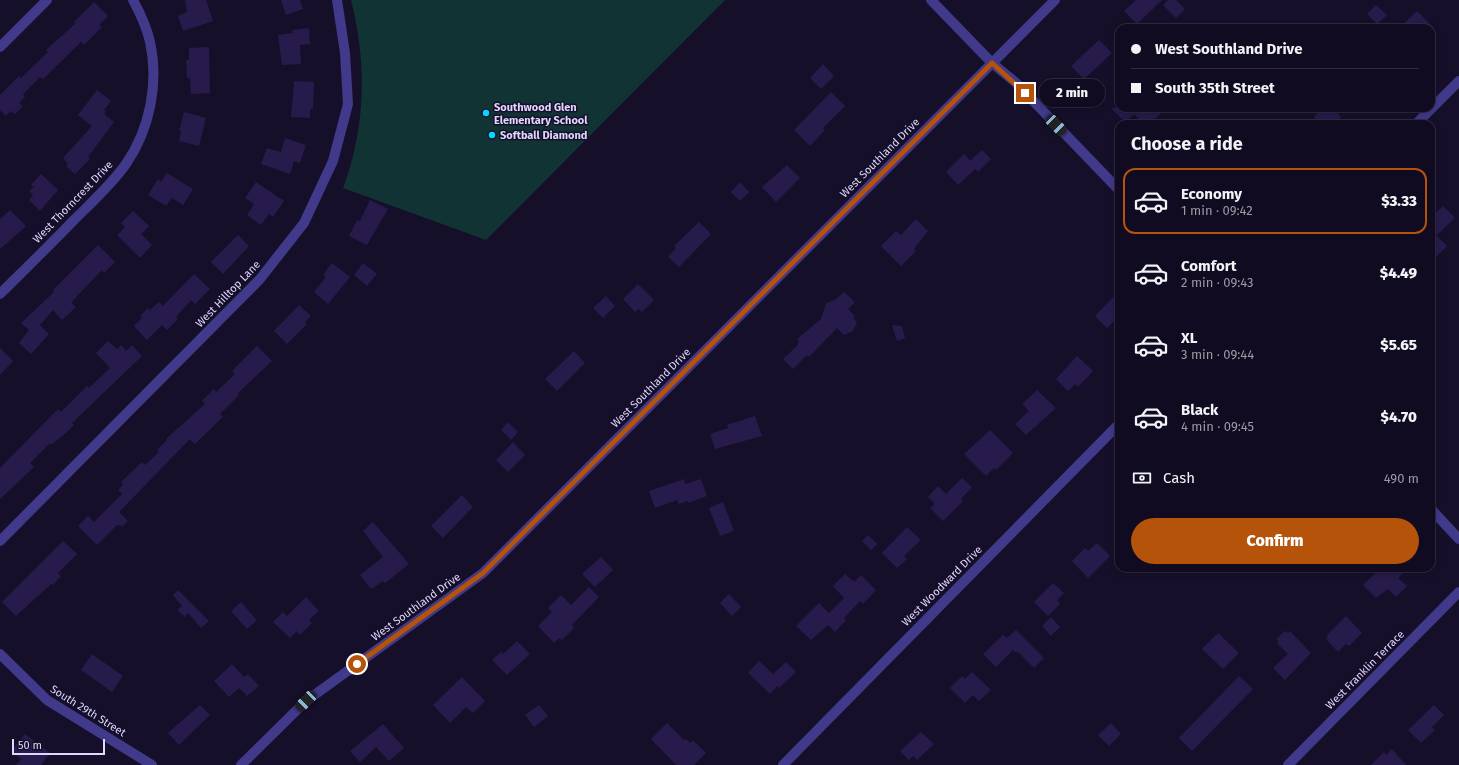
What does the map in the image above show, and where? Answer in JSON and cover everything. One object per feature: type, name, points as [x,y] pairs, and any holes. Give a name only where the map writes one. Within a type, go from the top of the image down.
[{"type":"street","points":[[0,47],[47,0]]},
{"type":"street","name":"West Thorncrest Drive","points":[[0,294],[108,187],[127,163],[140,138],[148,118],[153,91],[153,68],[150,42],[134,0]]},
{"type":"street","name":"West Hilltop Lane","points":[[0,541],[260,279],[304,223],[333,161],[348,104],[345,53],[337,0]]},
{"type":"street","points":[[931,0],[992,63],[1015,82],[1115,186]]},
{"type":"street","name":"West Southland Drive","points":[[242,765],[306,701],[483,573],[1055,0]]},
{"type":"street","points":[[1435,105],[1459,81]]},
{"type":"street","points":[[1420,120],[1428,112]]},
{"type":"street","name":"West Woodward Drive","points":[[783,765],[1115,428]]},
{"type":"street","points":[[1435,514],[1459,539]]},
{"type":"street","name":"West Franklin Terrace","points":[[1288,765],[1459,592]]},
{"type":"street","name":"South 29th Street","points":[[0,654],[47,700],[152,765]]},
{"type":"green space","name":"Southwood Glen Elementary School","points":[[351,0],[725,0],[486,240],[343,188],[351,165],[356,142],[362,95],[360,47]]},
{"type":"building","points":[[185,0],[206,0],[213,21],[183,31],[178,16],[187,12]]},
{"type":"building","points":[[281,0],[300,0],[303,9],[286,15]]},
{"type":"building","points":[[1136,0],[1162,0],[1137,24],[1124,11]]},
{"type":"building","points":[[1168,0],[1176,0],[1185,9],[1176,18],[1163,5]]},
{"type":"building","points":[[94,2],[108,16],[99,25],[102,27],[84,45],[81,42],[43,79],[40,77],[23,94],[25,97],[19,103],[23,106],[15,114],[11,111],[6,116],[0,110],[0,95],[19,76],[21,78],[48,52],[46,50],[75,24],[74,22]]},
{"type":"building","points":[[1376,5],[1387,15],[1377,24],[1367,14]]},
{"type":"building","points":[[1417,11],[1430,24],[1403,24]]},
{"type":"building","points":[[309,28],[310,44],[300,45],[301,64],[282,65],[278,35],[293,33],[292,30]]},
{"type":"building","points":[[1099,40],[1112,53],[1084,79],[1071,66]]},
{"type":"building","points":[[209,47],[210,93],[191,94],[190,78],[187,78],[186,60],[189,60],[189,48]]},
{"type":"building","points":[[823,64],[834,76],[821,89],[810,78]]},
{"type":"building","points":[[294,81],[314,82],[313,109],[310,109],[310,118],[291,117]]},
{"type":"building","points":[[97,90],[111,101],[104,110],[106,112],[104,114],[114,122],[88,157],[90,159],[75,174],[66,166],[68,164],[63,158],[92,126],[78,115]]},
{"type":"building","points":[[831,92],[845,106],[823,128],[825,130],[810,146],[794,130]]},
{"type":"building","points":[[184,112],[206,118],[199,146],[179,141],[181,131],[179,131]]},
{"type":"building","points":[[1115,112],[1162,112],[1154,120],[1140,120],[1134,114],[1127,120],[1123,120]]},
{"type":"building","points":[[1319,112],[1340,112],[1338,114],[1341,117],[1338,120],[1317,120],[1314,117]]},
{"type":"building","points":[[285,138],[306,145],[300,163],[294,161],[290,174],[261,164],[267,148],[281,152]]},
{"type":"building","points":[[982,150],[991,159],[978,172],[975,169],[958,185],[946,172],[964,154],[970,161]]},
{"type":"building","points":[[787,165],[800,178],[776,202],[762,187]]},
{"type":"building","points":[[167,173],[193,189],[183,205],[172,198],[166,206],[148,195],[158,179],[161,182]]},
{"type":"building","points":[[41,174],[58,190],[40,211],[29,200],[33,195],[29,191],[34,187],[31,185]]},
{"type":"building","points":[[256,182],[284,201],[273,217],[269,214],[261,225],[247,215],[254,204],[245,198]]},
{"type":"building","points":[[740,182],[749,192],[740,201],[731,192]]},
{"type":"building","points":[[370,200],[388,209],[367,245],[349,236],[357,220],[360,221]]},
{"type":"building","points":[[1443,206],[1455,218],[1437,235],[1435,233],[1435,213]]},
{"type":"building","points":[[10,210],[26,226],[0,249],[0,219]]},
{"type":"building","points":[[133,211],[149,226],[141,234],[152,245],[140,258],[117,235],[125,227],[121,223]]},
{"type":"building","points":[[916,219],[928,231],[914,249],[916,251],[901,266],[881,246],[896,231],[901,235]]},
{"type":"building","points":[[699,222],[711,234],[679,267],[668,257],[676,248],[674,246]]},
{"type":"building","points":[[238,235],[249,246],[223,274],[211,262]]},
{"type":"building","points":[[1436,235],[1447,246],[1435,258]]},
{"type":"building","points":[[98,245],[115,262],[104,273],[102,270],[79,294],[71,303],[76,307],[62,320],[53,310],[40,325],[49,334],[31,354],[19,343],[29,330],[21,323],[54,292],[53,290]]},
{"type":"building","points":[[332,263],[350,277],[328,304],[314,292],[326,277],[323,275]]},
{"type":"building","points":[[363,263],[377,274],[367,286],[354,275]]},
{"type":"building","points":[[194,274],[210,289],[195,304],[191,300],[176,317],[178,319],[167,330],[162,325],[147,340],[134,326],[142,318],[140,316],[148,308],[150,310],[159,302],[163,306]]},
{"type":"building","points":[[638,284],[654,300],[642,312],[639,309],[635,312],[623,299]]},
{"type":"building","points":[[844,292],[855,302],[848,309],[855,316],[853,318],[857,322],[853,331],[844,335],[837,328],[809,357],[807,355],[793,369],[783,359],[797,346],[799,341],[797,339],[821,319],[826,303],[835,300]]},
{"type":"building","points":[[1115,295],[1115,320],[1107,328],[1095,316]]},
{"type":"building","points":[[606,296],[615,306],[603,318],[593,308]]},
{"type":"building","points":[[299,305],[311,316],[305,322],[307,324],[287,344],[274,331]]},
{"type":"building","points":[[892,325],[902,326],[905,338],[897,341]]},
{"type":"building","points":[[108,341],[117,349],[121,345],[126,351],[132,345],[142,356],[72,423],[74,425],[66,433],[51,445],[50,443],[30,463],[34,467],[0,499],[0,468],[58,409],[61,412],[87,386],[89,388],[110,368],[96,353]]},
{"type":"building","points":[[257,346],[272,361],[237,394],[239,395],[220,414],[223,417],[195,444],[190,439],[119,512],[128,521],[123,526],[117,525],[97,545],[78,526],[88,516],[94,522],[122,494],[118,490],[123,485],[121,482],[142,462],[145,465],[159,452],[157,450],[167,440],[166,439],[205,404],[202,401],[214,389],[216,392],[235,374],[232,371]]},
{"type":"building","points":[[0,348],[13,361],[0,375]]},
{"type":"building","points":[[574,351],[585,363],[557,391],[545,379]]},
{"type":"building","points":[[1077,356],[1093,371],[1078,387],[1075,384],[1068,391],[1056,379]]},
{"type":"building","points":[[1037,390],[1056,408],[1026,435],[1015,424],[1029,411],[1022,404]]},
{"type":"building","points":[[755,416],[762,436],[715,449],[710,434],[728,428],[727,425]]},
{"type":"building","points":[[508,422],[518,432],[511,440],[501,430]]},
{"type":"building","points":[[990,430],[1013,453],[996,470],[994,468],[986,476],[964,454]]},
{"type":"building","points":[[513,442],[525,455],[508,472],[496,460]]},
{"type":"building","points":[[962,478],[972,487],[961,499],[963,501],[943,521],[930,508],[935,504],[928,497],[938,486],[946,494]]},
{"type":"building","points":[[684,479],[685,484],[701,479],[707,496],[688,503],[688,501],[679,504],[677,500],[655,508],[649,491]]},
{"type":"building","points":[[462,495],[473,507],[443,538],[431,526]]},
{"type":"building","points":[[723,502],[734,531],[720,536],[709,508]]},
{"type":"building","points":[[373,522],[409,564],[385,583],[383,581],[371,589],[360,575],[383,557],[363,531]]},
{"type":"building","points":[[907,527],[921,540],[904,556],[907,559],[897,568],[882,553]]},
{"type":"building","points":[[868,535],[877,544],[871,550],[862,541]]},
{"type":"building","points":[[63,541],[77,554],[58,573],[61,576],[53,585],[51,584],[16,616],[2,602]]},
{"type":"building","points":[[1097,543],[1110,556],[1088,578],[1072,561],[1085,548],[1088,551]]},
{"type":"building","points":[[601,557],[613,570],[595,587],[582,574]]},
{"type":"building","points":[[1377,572],[1404,572],[1398,578],[1407,586],[1396,597],[1388,589],[1376,598],[1363,585]]},
{"type":"building","points":[[845,574],[854,582],[861,575],[876,590],[863,604],[860,601],[844,618],[846,620],[835,632],[828,625],[811,640],[796,626],[819,603],[829,613],[844,598],[833,586]]},
{"type":"building","points":[[1053,583],[1064,593],[1057,600],[1060,604],[1048,616],[1034,602]]},
{"type":"building","points":[[589,587],[599,597],[572,625],[574,628],[562,640],[559,638],[554,643],[538,626],[552,612],[548,608],[561,595],[571,605]]},
{"type":"building","points":[[178,590],[209,621],[201,628],[188,613],[185,617],[177,610],[182,606],[173,595]]},
{"type":"building","points":[[729,594],[741,607],[732,616],[720,603]]},
{"type":"building","points":[[306,597],[319,611],[309,620],[312,623],[300,635],[297,631],[290,638],[273,622],[283,612],[287,616]]},
{"type":"building","points":[[241,602],[257,620],[247,629],[231,611]]},
{"type":"building","points":[[1346,616],[1362,633],[1349,646],[1346,644],[1338,652],[1326,639],[1328,637],[1326,636]]},
{"type":"building","points":[[1051,617],[1060,627],[1051,636],[1042,626]]},
{"type":"building","points":[[1016,630],[1044,658],[1034,668],[1018,652],[1016,653],[1013,650],[996,667],[983,654],[1003,635],[1007,638]]},
{"type":"building","points":[[1285,631],[1288,633],[1290,631],[1311,653],[1285,680],[1273,668],[1288,654],[1277,643],[1279,642],[1276,639]]},
{"type":"building","points":[[1218,633],[1239,653],[1223,669],[1202,649]]},
{"type":"building","points":[[517,641],[530,654],[507,675],[492,660],[501,652],[503,654]]},
{"type":"building","points":[[92,654],[123,676],[112,692],[81,670]]},
{"type":"building","points":[[759,661],[773,674],[786,662],[796,672],[779,688],[777,686],[770,694],[748,673]]},
{"type":"building","points":[[232,664],[244,677],[248,674],[259,686],[247,696],[239,688],[229,697],[214,681]]},
{"type":"building","points":[[972,672],[991,690],[979,701],[973,695],[965,703],[950,688],[962,676],[965,679]]},
{"type":"building","points":[[1239,676],[1253,689],[1192,751],[1179,738]]},
{"type":"building","points":[[462,677],[485,701],[473,713],[466,707],[450,723],[433,705]]},
{"type":"building","points":[[200,705],[210,715],[179,745],[168,733]]},
{"type":"building","points":[[539,705],[548,716],[534,727],[525,715]]},
{"type":"building","points":[[1434,705],[1444,715],[1432,727],[1435,730],[1421,743],[1408,730]]},
{"type":"building","points":[[667,723],[684,740],[686,739],[690,743],[693,740],[706,753],[694,765],[676,765],[651,739]]},
{"type":"building","points":[[1111,723],[1121,734],[1109,746],[1098,735]]},
{"type":"building","points":[[383,724],[404,748],[389,761],[376,747],[360,762],[350,751]]},
{"type":"building","points":[[921,732],[934,744],[917,760],[913,756],[909,760],[900,751]]},
{"type":"building","points":[[25,734],[50,753],[41,765],[16,765],[21,759],[11,751]]},
{"type":"building","points":[[1392,749],[1406,765],[1371,765],[1384,752],[1386,755]]},
{"type":"place","name":"Southwood Glen Elementary School","points":[[486,113]]},
{"type":"place","name":"Softball Diamond","points":[[492,135]]},
{"type":"route","points":[[357,664],[483,573],[992,63],[1015,82],[1025,93]]}]
